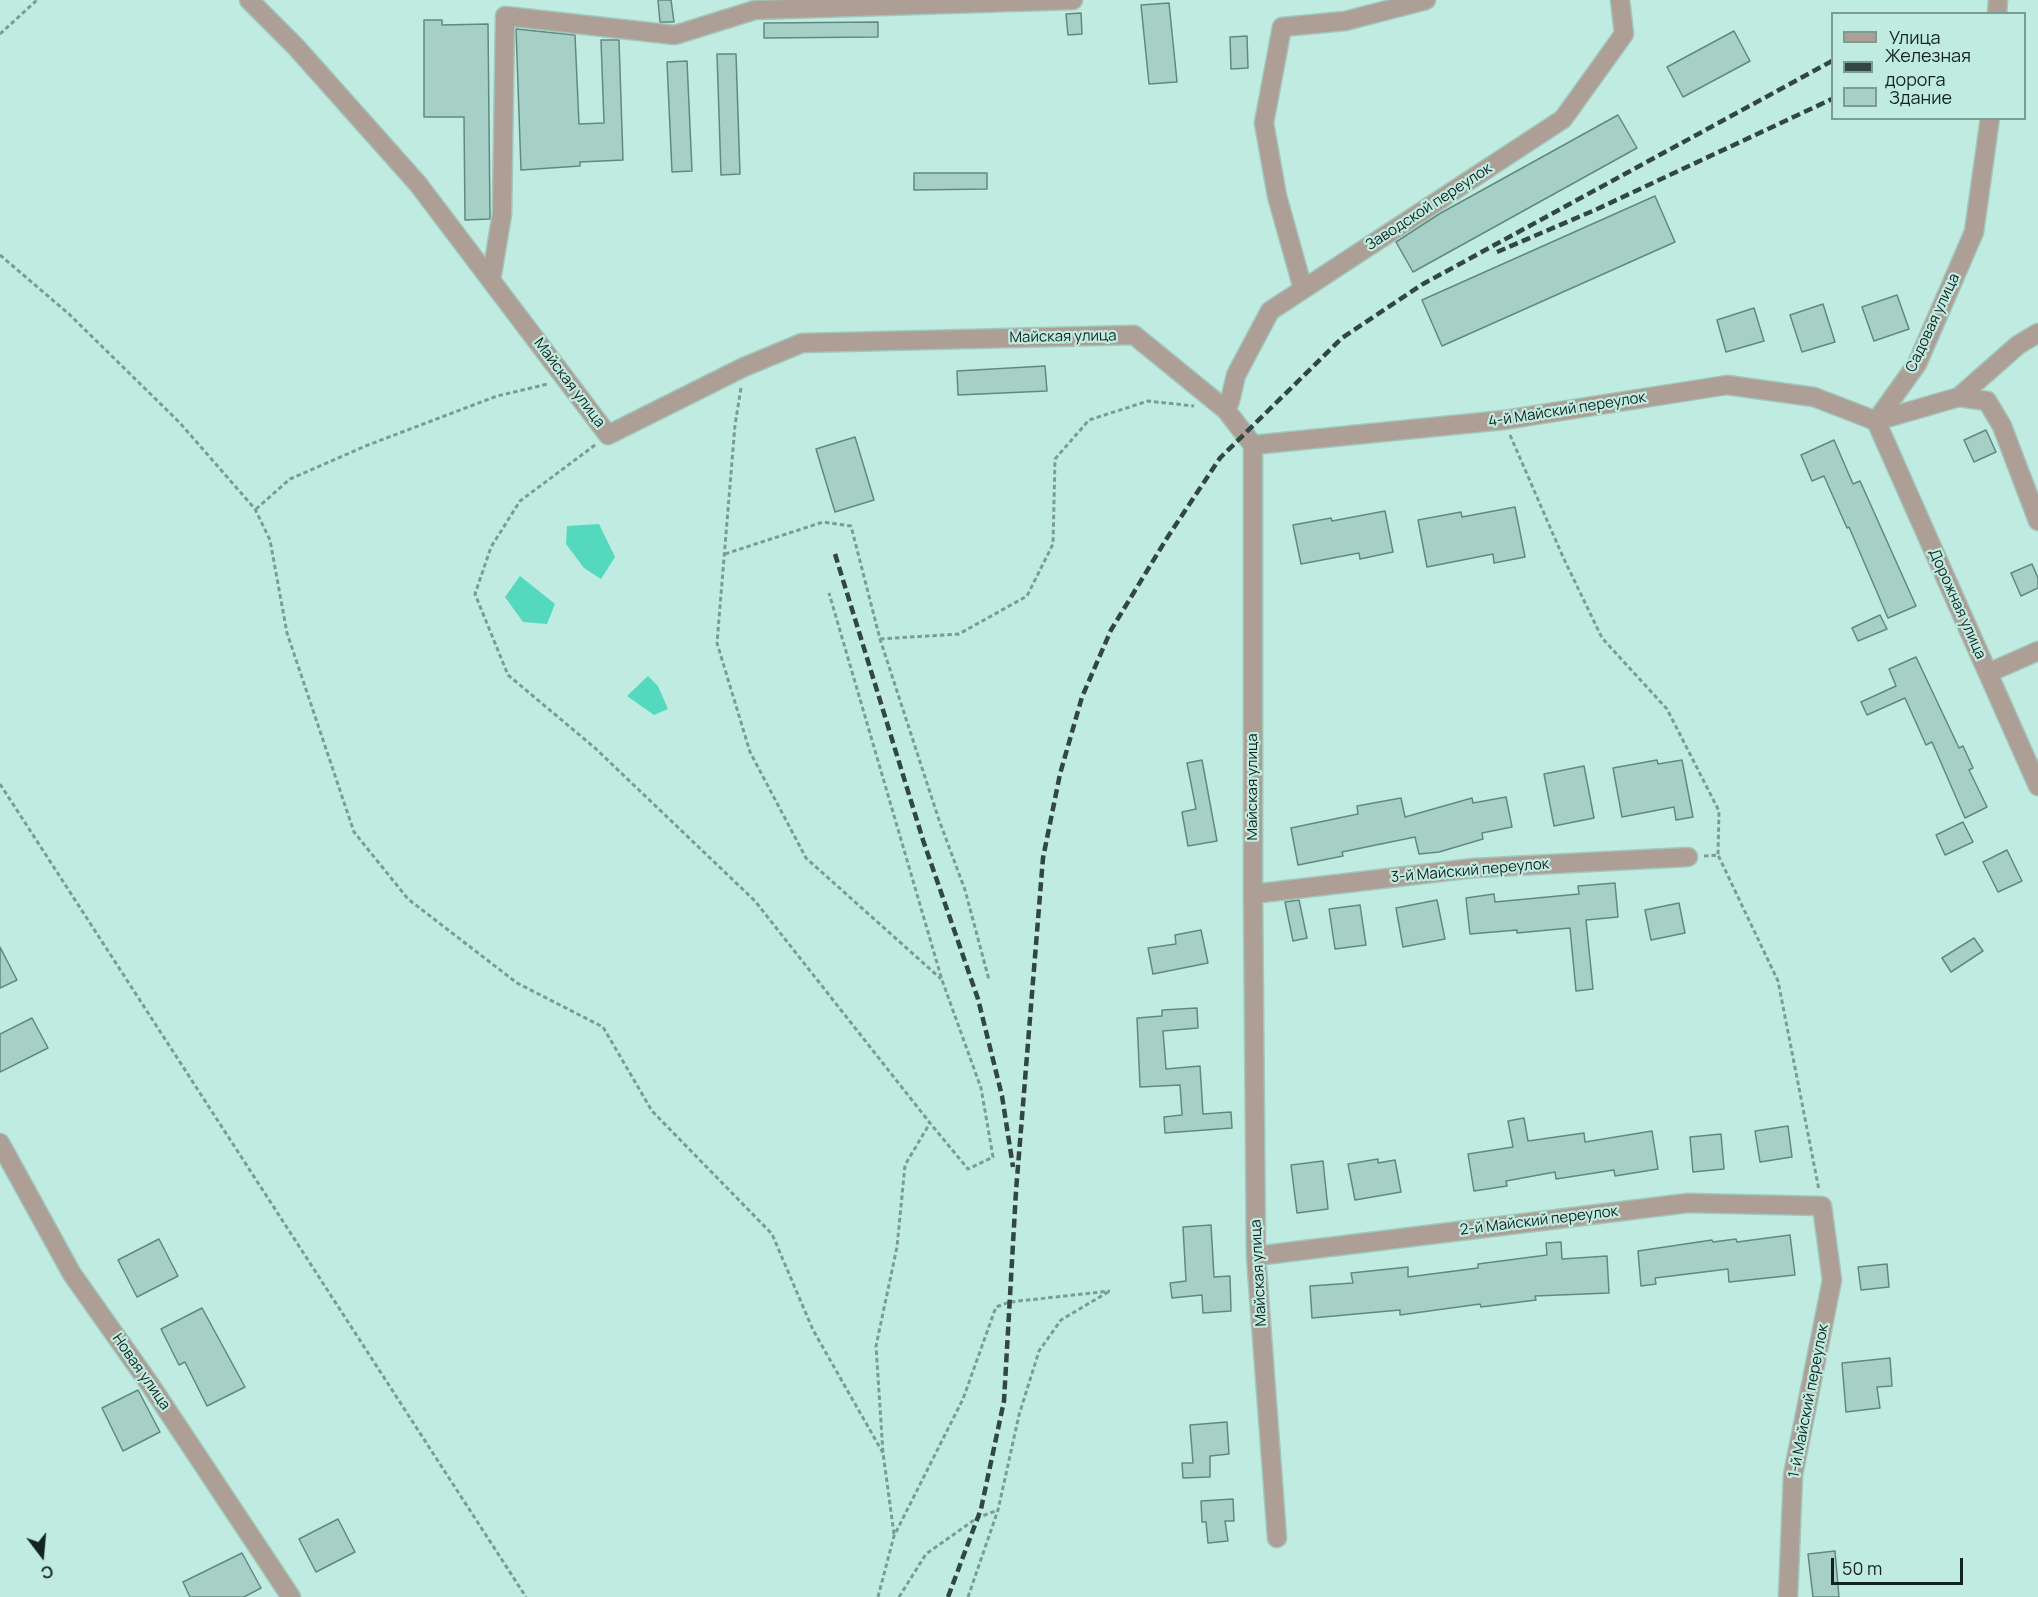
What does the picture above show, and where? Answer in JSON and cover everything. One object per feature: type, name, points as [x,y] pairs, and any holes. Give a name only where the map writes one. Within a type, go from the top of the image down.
[{"type":"street","name":"Майская улица","points":[[249,0],[296,47],[418,184],[609,435],[744,367],[802,343],[1134,335],[1226,410],[1253,445],[1256,1256],[1277,1538]]},
{"type":"street","points":[[491,280],[502,214],[505,16],[675,35],[754,5],[1072,0]]},
{"type":"street","points":[[1304,289],[1277,196],[1264,123],[1282,27],[1345,21],[1426,0]]},
{"type":"street","name":"Заводской переулок","points":[[1226,410],[1236,375],[1270,311],[1563,119],[1624,34],[1620,0]]},
{"type":"street","name":"Садовая улица","points":[[1876,421],[1917,364],[1974,232],[1990,120]]},
{"type":"street","points":[[1959,397],[2018,345],[2038,333]]},
{"type":"street","name":"4-й Майский переулок","points":[[1253,445],[1504,420],[1727,385],[1814,397],[1876,421]]},
{"type":"street","points":[[1876,421],[1959,397],[1987,401],[2002,426],[2038,521]]},
{"type":"street","name":"Дорожная улица","points":[[1876,421],[2038,786]]},
{"type":"street","points":[[1988,673],[2038,651]]},
{"type":"street","name":"3-й Майский переулок","points":[[1253,894],[1474,868],[1689,857]]},
{"type":"street","name":"Новая улица","points":[[0,1143],[72,1274],[149,1383],[291,1597]]},
{"type":"street","name":"2-й Майский переулок","points":[[1256,1256],[1688,1203],[1822,1206]]},
{"type":"street","name":"1-й Майский переулок","points":[[1788,1597],[1793,1475],[1832,1280],[1822,1206]]},
{"type":"path","points":[[0,34],[37,0]]},
{"type":"path","points":[[0,255],[69,314],[180,423],[255,509],[270,540],[287,633],[354,832],[408,899],[517,983],[603,1027],[652,1111],[772,1234],[813,1330],[883,1453]]},
{"type":"path","points":[[744,367],[735,425],[717,643],[750,752],[806,858],[942,980]]},
{"type":"path","points":[[255,509],[290,479],[368,445],[497,396],[567,380]]},
{"type":"path","points":[[880,639],[959,634],[1027,596],[1053,544],[1055,459],[1089,420],[1148,401],[1226,410]]},
{"type":"path","points":[[1504,420],[1563,557],[1602,638],[1667,709],[1719,811],[1718,855],[1778,981],[1822,1206]]},
{"type":"path","points":[[609,435],[520,501],[491,547],[475,594],[508,675],[595,748],[755,901],[968,1169],[993,1157],[981,1088],[942,980],[829,592]]},
{"type":"path","points":[[725,554],[824,522],[851,526],[880,639],[939,820],[965,890],[988,980]]},
{"type":"path","points":[[0,784],[526,1597]]},
{"type":"path","points":[[1689,857],[1718,855]]},
{"type":"path","points":[[894,1536],[883,1453],[876,1346],[897,1247],[905,1165],[930,1123]]},
{"type":"path","points":[[878,1597],[894,1536],[963,1399],[996,1307],[1010,1302],[1110,1291],[1061,1320],[1039,1351],[1019,1415],[999,1510],[968,1597]]},
{"type":"path","points":[[899,1597],[926,1554],[977,1518],[999,1510]]},
{"type":"shaded area","points":[[599,524],[615,557],[601,579],[584,568],[566,544],[567,526]]},
{"type":"shaded area","points":[[520,576],[555,604],[547,624],[523,622],[505,597]]},
{"type":"shaded area","points":[[648,676],[658,686],[668,709],[654,715],[627,696]]},
{"type":"building","points":[[658,0],[671,0],[674,22],[660,22]]},
{"type":"building","points":[[1169,3],[1177,82],[1149,84],[1141,5]]},
{"type":"building","points":[[1081,13],[1082,34],[1068,35],[1066,14]]},
{"type":"building","points":[[424,20],[442,20],[442,25],[488,24],[490,219],[465,220],[464,117],[424,117]]},
{"type":"building","points":[[878,22],[878,37],[764,38],[764,23]]},
{"type":"building","points":[[516,29],[575,35],[579,124],[604,123],[601,40],[619,40],[623,160],[580,162],[580,166],[521,170]]},
{"type":"building","points":[[1734,31],[1750,61],[1683,97],[1667,67]]},
{"type":"building","points":[[1247,36],[1248,68],[1231,69],[1230,37]]},
{"type":"building","points":[[717,54],[736,54],[740,174],[721,175]]},
{"type":"building","points":[[687,61],[692,171],[672,172],[667,62]]},
{"type":"building","points":[[1618,115],[1637,148],[1413,272],[1396,242],[1439,214]]},
{"type":"building","points":[[914,173],[987,173],[987,189],[914,190]]},
{"type":"building","points":[[1655,196],[1675,242],[1442,346],[1422,300]]},
{"type":"building","points":[[1897,295],[1909,329],[1874,341],[1862,307]]},
{"type":"building","points":[[1823,304],[1835,342],[1802,352],[1790,315]]},
{"type":"building","points":[[1754,308],[1764,341],[1726,352],[1717,320]]},
{"type":"building","points":[[1045,366],[1047,391],[958,395],[957,371]]},
{"type":"building","points":[[1986,430],[1996,452],[1974,462],[1964,440]]},
{"type":"building","points":[[855,437],[874,500],[835,512],[816,449]]},
{"type":"building","points":[[1834,440],[1853,484],[1860,481],[1916,606],[1888,618],[1849,527],[1847,528],[1824,476],[1812,481],[1801,455]]},
{"type":"building","points":[[1515,507],[1525,557],[1494,563],[1493,554],[1427,567],[1418,520],[1461,512],[1462,517]]},
{"type":"building","points":[[1385,511],[1393,552],[1360,559],[1359,553],[1301,564],[1293,525],[1331,518],[1332,521]]},
{"type":"building","points":[[2032,564],[2038,578],[2038,588],[2021,596],[2011,573]]},
{"type":"building","points":[[1880,615],[1887,629],[1858,641],[1852,628]]},
{"type":"building","points":[[1916,657],[1959,748],[1963,746],[1973,768],[1969,770],[1987,807],[1965,818],[1932,742],[1926,745],[1905,698],[1867,715],[1861,702],[1896,686],[1889,669]]},
{"type":"building","points":[[1202,760],[1217,841],[1188,846],[1182,812],[1196,809],[1187,763]]},
{"type":"building","points":[[1657,760],[1658,764],[1682,760],[1693,817],[1676,820],[1674,807],[1622,817],[1613,768]]},
{"type":"building","points":[[1584,766],[1594,818],[1554,826],[1544,774]]},
{"type":"building","points":[[1506,797],[1512,827],[1482,833],[1483,839],[1439,852],[1419,854],[1415,837],[1342,852],[1343,856],[1298,865],[1291,828],[1358,814],[1357,806],[1401,798],[1405,817],[1472,798],[1473,803]]},
{"type":"building","points":[[1963,822],[1973,842],[1945,855],[1936,835]]},
{"type":"building","points":[[2007,850],[2022,881],[1998,892],[1983,862]]},
{"type":"building","points":[[1615,883],[1618,917],[1586,920],[1593,989],[1576,991],[1570,928],[1517,933],[1517,930],[1470,934],[1466,898],[1494,894],[1495,902],[1579,894],[1578,886]]},
{"type":"building","points":[[1299,900],[1307,938],[1293,941],[1285,902]]},
{"type":"building","points":[[1437,900],[1445,939],[1403,947],[1396,908]]},
{"type":"building","points":[[1679,903],[1685,933],[1651,940],[1645,910]]},
{"type":"building","points":[[1360,905],[1366,945],[1335,949],[1329,909]]},
{"type":"building","points":[[1201,930],[1208,963],[1153,974],[1148,948],[1176,944],[1175,935]]},
{"type":"building","points":[[1974,938],[1983,951],[1951,972],[1942,958]]},
{"type":"building","points":[[0,947],[17,980],[0,988]]},
{"type":"building","points":[[1197,1008],[1198,1028],[1163,1031],[1166,1069],[1200,1066],[1203,1114],[1231,1112],[1232,1128],[1165,1133],[1164,1117],[1182,1115],[1180,1085],[1140,1087],[1137,1018],[1162,1016],[1162,1010]]},
{"type":"building","points":[[32,1018],[48,1048],[0,1072],[0,1034]]},
{"type":"building","points":[[1524,1118],[1528,1141],[1584,1133],[1585,1142],[1652,1131],[1658,1169],[1615,1176],[1614,1170],[1556,1179],[1555,1172],[1506,1181],[1507,1186],[1474,1191],[1468,1154],[1513,1147],[1508,1121]]},
{"type":"building","points":[[1788,1126],[1792,1157],[1760,1162],[1755,1131]]},
{"type":"building","points":[[1721,1134],[1724,1169],[1693,1172],[1690,1137]]},
{"type":"building","points":[[1378,1159],[1378,1163],[1395,1160],[1401,1192],[1355,1200],[1348,1164]]},
{"type":"building","points":[[1323,1161],[1328,1209],[1297,1213],[1291,1165]]},
{"type":"building","points":[[1211,1225],[1214,1277],[1230,1276],[1231,1311],[1203,1313],[1202,1295],[1172,1298],[1170,1283],[1186,1281],[1183,1227]]},
{"type":"building","points":[[1790,1235],[1795,1275],[1729,1282],[1728,1269],[1655,1278],[1656,1284],[1641,1286],[1638,1251],[1712,1240],[1713,1242],[1736,1239],[1737,1242]]},
{"type":"building","points":[[159,1239],[178,1276],[137,1297],[118,1260]]},
{"type":"building","points":[[1561,1242],[1562,1259],[1607,1256],[1609,1293],[1535,1296],[1536,1300],[1481,1307],[1480,1304],[1400,1315],[1400,1310],[1312,1318],[1310,1286],[1353,1283],[1351,1273],[1408,1267],[1408,1277],[1478,1268],[1478,1264],[1547,1255],[1546,1243]]},
{"type":"building","points":[[1887,1264],[1889,1287],[1861,1290],[1858,1267]]},
{"type":"building","points":[[202,1308],[245,1387],[207,1406],[185,1362],[179,1365],[161,1329]]},
{"type":"building","points":[[1890,1358],[1892,1386],[1877,1387],[1880,1408],[1846,1412],[1842,1363]]},
{"type":"building","points":[[138,1390],[160,1432],[123,1451],[102,1408]]},
{"type":"building","points":[[1227,1422],[1229,1454],[1210,1456],[1210,1477],[1183,1478],[1182,1463],[1193,1463],[1190,1425]]},
{"type":"building","points":[[1233,1499],[1234,1521],[1225,1521],[1228,1541],[1208,1543],[1206,1522],[1202,1522],[1201,1501]]},
{"type":"building","points":[[338,1519],[355,1552],[316,1572],[299,1539]]},
{"type":"building","points":[[1835,1551],[1839,1597],[1813,1597],[1808,1554]]},
{"type":"building","points":[[242,1553],[261,1588],[244,1597],[190,1597],[183,1582]]},
{"type":"railway","points":[[948,1597],[981,1509],[1004,1401],[1016,1191],[1043,858],[1060,774],[1082,697],[1111,630],[1167,538],[1220,458],[1342,338],[1423,284],[1831,62]]},
{"type":"railway","points":[[1497,252],[1595,210],[1831,99]]},
{"type":"railway","points":[[835,554],[923,840],[978,999],[1002,1096],[1013,1167]]}]
